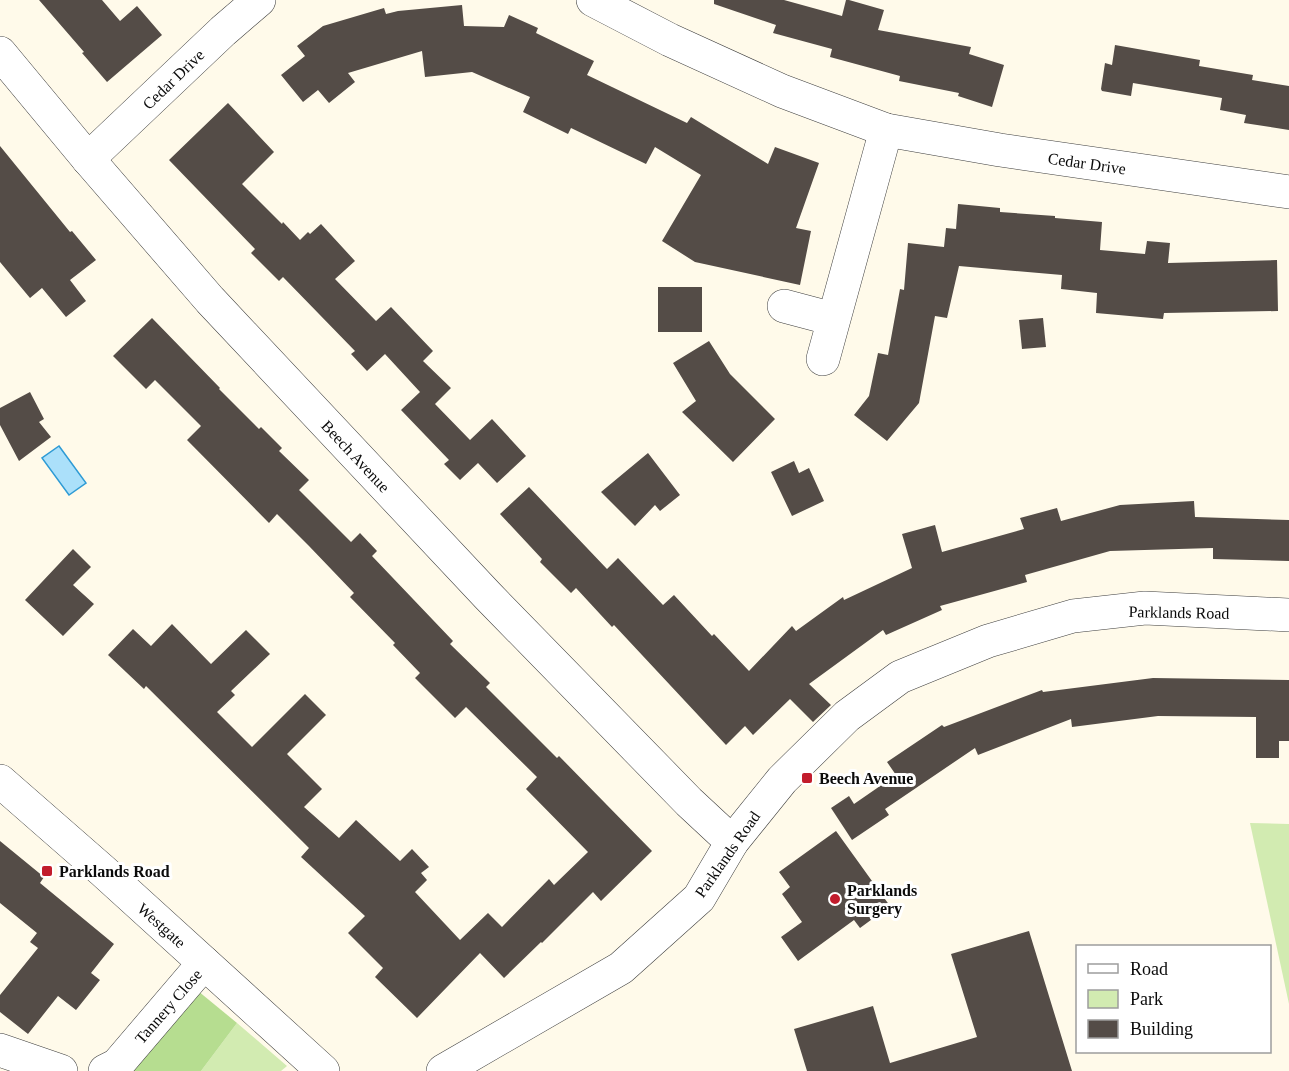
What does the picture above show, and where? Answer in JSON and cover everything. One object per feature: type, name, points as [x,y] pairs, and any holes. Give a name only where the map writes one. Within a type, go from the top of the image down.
[{"type":"street","name":"Cedar Drive","points":[[88,159],[223,31],[260,0]]},
{"type":"street","name":"Cedar Drive","points":[[593,0],[670,40],[782,91],[886,130],[1000,150],[1289,192]]},
{"type":"street","name":"Beech Avenue","points":[[0,53],[210,300],[480,588],[689,802],[732,842]]},
{"type":"street","points":[[824,359],[886,130]]},
{"type":"street","points":[[784,306],[833,319]]},
{"type":"street","name":"Parklands Road","points":[[443,1071],[621,968],[699,898],[732,842],[782,780],[847,716],[900,677],[988,641],[1073,616],[1145,608],[1289,615]]},
{"type":"street","name":"Westgate","points":[[0,781],[53,826],[323,1071]]},
{"type":"street","name":"Tannery Close","points":[[105,1071],[117,1065],[204,963]]},
{"type":"street","points":[[0,1050],[61,1071]]},
{"type":"green space","points":[[1250,823],[1289,824],[1289,1004]]},
{"type":"green space","points":[[198,991],[237,1023],[201,1071],[125,1071]]},
{"type":"green space","points":[[237,1023],[287,1066],[281,1071],[201,1071]]},
{"type":"water","points":[[59,446],[86,483],[69,495],[42,458]]},
{"type":"building","points":[[39,0],[102,0],[120,21],[137,6],[162,35],[107,82]]},
{"type":"building","points":[[714,0],[784,0],[842,16],[846,0],[884,10],[878,30],[971,47],[969,54],[1004,65],[992,107],[958,96],[959,93],[899,81],[900,76],[830,57],[832,49],[773,33],[776,25],[714,4]]},
{"type":"building","points":[[462,5],[464,26],[504,27],[509,15],[538,28],[536,33],[594,61],[587,75],[687,123],[691,117],[768,164],[775,147],[819,163],[796,228],[811,231],[800,285],[695,262],[662,241],[701,175],[655,147],[646,164],[571,128],[568,134],[523,112],[530,97],[472,72],[425,77],[422,51],[348,73],[355,82],[329,103],[318,90],[303,102],[281,75],[305,56],[297,46],[323,26],[384,8],[386,14]]},
{"type":"building","points":[[1115,45],[1200,60],[1199,66],[1253,75],[1252,80],[1289,86],[1289,130],[1244,123],[1246,115],[1220,110],[1222,98],[1133,83],[1131,96],[1102,91],[1105,63],[1112,65]]},
{"type":"building","points":[[228,103],[274,152],[242,184],[300,240],[321,224],[355,261],[335,279],[376,321],[391,307],[433,351],[423,361],[451,388],[435,404],[470,440],[492,419],[526,456],[497,483],[478,463],[460,480],[444,464],[449,460],[401,410],[420,392],[385,354],[367,371],[351,354],[355,351],[283,277],[279,281],[251,253],[255,249],[169,160]]},
{"type":"building","points":[[0,146],[70,232],[72,231],[96,260],[70,280],[86,301],[66,317],[42,288],[30,298],[0,262]]},
{"type":"building","points":[[958,204],[1000,208],[1000,212],[1102,222],[1100,250],[1145,254],[1147,241],[1170,243],[1168,263],[1277,260],[1278,311],[1164,313],[1163,319],[1096,313],[1097,293],[1061,289],[1062,275],[959,266],[947,318],[935,316],[919,403],[887,441],[854,415],[869,396],[878,353],[888,355],[900,289],[904,290],[908,243],[944,247],[946,228],[956,229]]},
{"type":"building","points":[[658,287],[702,287],[702,332],[658,332]]},
{"type":"building","points":[[152,318],[259,429],[261,427],[282,448],[279,451],[309,480],[299,490],[351,542],[360,533],[377,551],[372,556],[453,641],[450,644],[490,683],[486,687],[557,758],[559,756],[652,851],[601,901],[593,892],[504,978],[480,953],[417,1018],[375,977],[383,968],[348,933],[365,916],[301,857],[309,848],[146,686],[144,689],[108,655],[133,629],[151,646],[172,624],[211,664],[246,630],[270,654],[231,691],[235,695],[217,712],[252,747],[305,694],[326,715],[287,754],[322,789],[304,807],[339,838],[356,820],[400,861],[412,849],[429,867],[421,873],[427,880],[415,892],[460,940],[488,913],[502,927],[549,879],[554,885],[588,852],[526,789],[537,777],[466,707],[455,718],[415,678],[420,673],[393,645],[395,643],[350,597],[354,593],[309,546],[277,514],[269,523],[187,440],[201,426],[155,380],[146,389],[113,356]]},
{"type":"building","points":[[1043,318],[1046,347],[1022,349],[1019,320]]},
{"type":"building","points":[[709,341],[730,374],[775,419],[733,462],[682,412],[696,401],[673,363]]},
{"type":"building","points":[[30,392],[44,419],[39,422],[51,437],[19,461],[0,425],[0,408]]},
{"type":"building","points":[[648,453],[680,495],[660,511],[655,505],[635,526],[601,492]]},
{"type":"building","points":[[794,461],[799,473],[809,468],[824,501],[792,516],[771,472]]},
{"type":"building","points":[[529,487],[607,569],[618,558],[663,605],[674,595],[749,671],[792,626],[796,631],[843,597],[844,600],[912,568],[902,534],[935,525],[942,552],[1024,529],[1020,518],[1057,508],[1061,521],[1120,505],[1194,501],[1195,517],[1289,520],[1289,561],[1213,559],[1213,548],[1110,551],[1025,575],[1027,582],[940,606],[942,610],[886,635],[883,630],[809,684],[831,705],[813,722],[790,699],[753,735],[745,726],[726,745],[614,625],[612,627],[576,588],[571,593],[540,562],[542,559],[500,514]]},
{"type":"building","points":[[73,549],[91,567],[73,585],[94,604],[63,636],[25,600]]},
{"type":"building","points":[[1153,678],[1289,680],[1289,741],[1279,741],[1279,758],[1256,758],[1256,717],[1158,716],[1072,727],[1071,719],[978,755],[975,748],[885,809],[889,815],[852,840],[831,808],[849,796],[854,804],[896,775],[887,762],[942,725],[944,727],[1042,690],[1043,692]]},
{"type":"building","name":"Parklands Surgery","points":[[836,831],[890,906],[860,928],[854,920],[798,961],[781,937],[802,922],[782,894],[790,887],[779,872]]},
{"type":"building","points":[[0,841],[44,877],[40,883],[114,944],[91,973],[100,980],[76,1010],[58,996],[28,1034],[0,1012],[0,995],[38,948],[30,942],[37,933],[0,903]]},
{"type":"building","points":[[1029,931],[1072,1071],[807,1071],[794,1029],[873,1006],[890,1063],[977,1037],[951,954]]},
{"type":"place","name":"Beech Avenue","points":[[807,778]]},
{"type":"place","name":"Parklands Road","points":[[47,871]]},
{"type":"place","name":"Parklands Surgery","points":[[835,899]]}]
